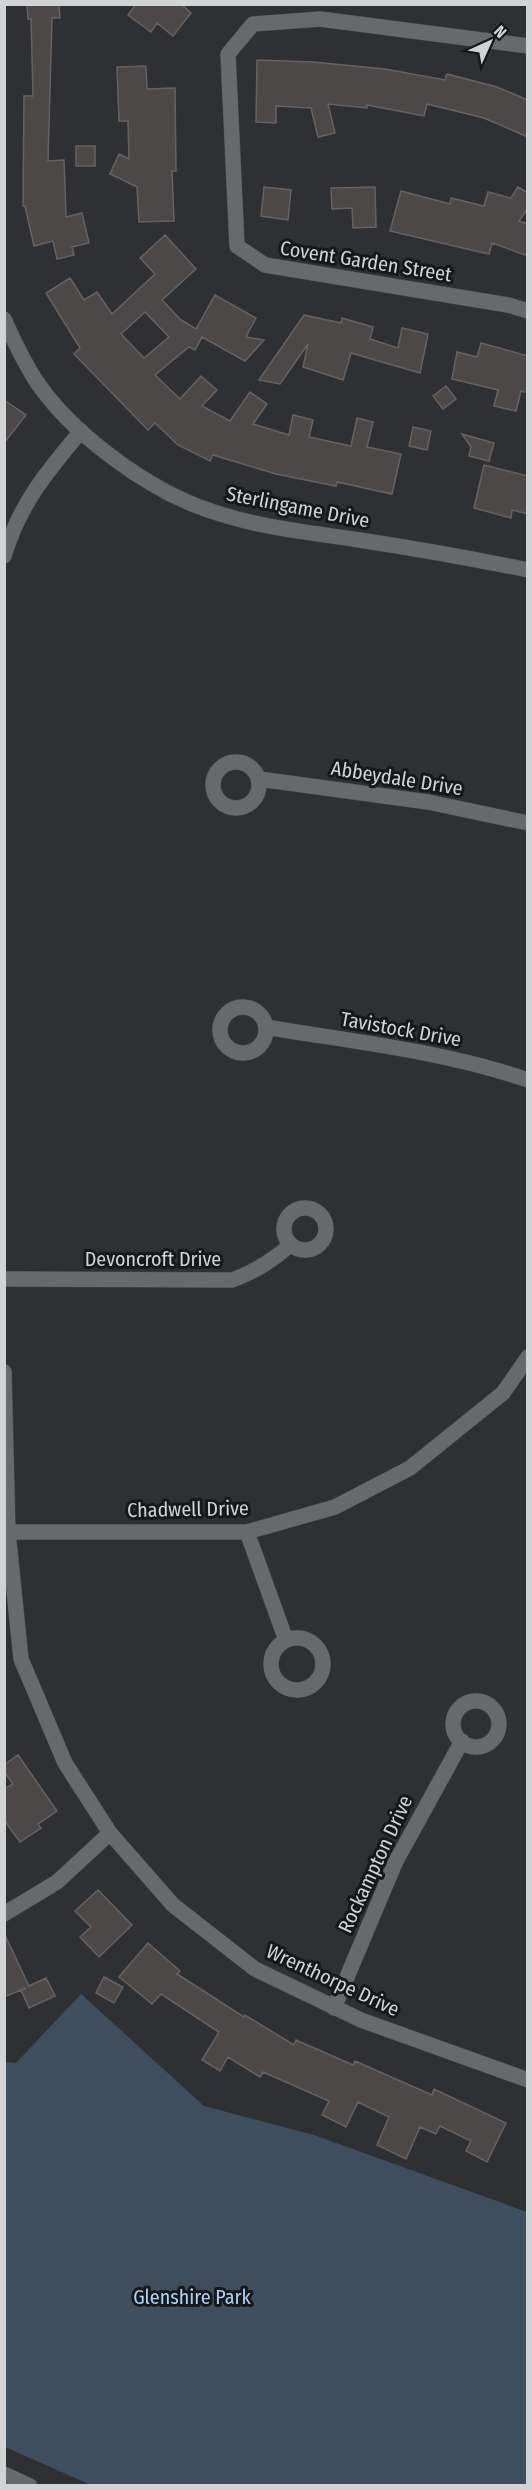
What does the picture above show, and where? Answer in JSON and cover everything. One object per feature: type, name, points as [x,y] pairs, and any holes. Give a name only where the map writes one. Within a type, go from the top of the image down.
[{"type":"street","name":"Covent Garden Street","points":[[528,46],[320,19],[253,24],[228,54],[237,246],[265,265],[508,305],[528,311]]},
{"type":"street","name":"Sterlingame Drive","points":[[4,320],[34,377],[56,406],[81,431],[146,482],[210,511],[265,526],[462,556],[528,570]]},
{"type":"street","points":[[4,556],[10,536],[37,484],[81,431]]},
{"type":"street","name":"Abbeydale Drive","points":[[259,779],[428,802],[528,823]]},
{"type":"street","name":"Tavistock Drive","points":[[266,1027],[433,1054],[482,1065],[528,1080]]},
{"type":"street","name":"Devoncroft Drive","points":[[4,1279],[232,1280],[254,1272],[277,1257],[290,1245]]},
{"type":"street","name":"Chadwell Drive","points":[[8,1533],[247,1532],[335,1507],[410,1468],[503,1393],[528,1357]]},
{"type":"street","name":"Wrenthorpe Drive","points":[[4,1372],[8,1533],[21,1659],[65,1763],[110,1833],[173,1905],[255,1969],[334,2008],[528,2080]]},
{"type":"street","points":[[247,1532],[286,1640]]},
{"type":"street","name":"Rockampton Drive","points":[[334,2008],[395,1863],[462,1741]]},
{"type":"street","points":[[4,1914],[57,1882],[110,1833]]},
{"type":"street","points":[[4,2474],[30,2486]]},
{"type":"green space","name":"Glenshire Park","points":[[81,1994],[204,2106],[314,2135],[527,2212],[527,2485],[91,2485],[5,2447],[5,2062],[16,2063]]},
{"type":"building","points":[[27,4],[59,4],[60,18],[52,18],[48,161],[64,160],[66,217],[82,213],[89,243],[72,247],[74,255],[57,259],[53,241],[34,246],[25,206],[23,206],[24,96],[33,96],[31,19],[28,19]]},
{"type":"building","points":[[136,4],[181,4],[191,13],[173,36],[157,23],[151,32],[128,15]]},
{"type":"building","points":[[257,60],[313,62],[385,69],[445,80],[447,74],[497,87],[528,100],[528,137],[484,118],[427,104],[424,116],[367,105],[367,108],[328,104],[335,133],[318,137],[311,108],[276,106],[276,123],[256,122]]},
{"type":"building","points":[[146,66],[147,89],[175,88],[176,171],[172,171],[174,221],[139,222],[137,187],[110,174],[119,154],[129,159],[128,121],[119,121],[117,67]]},
{"type":"building","points":[[76,146],[95,146],[95,166],[76,166]]},
{"type":"building","points":[[264,187],[291,190],[288,220],[261,216]]},
{"type":"building","points":[[375,187],[376,227],[353,228],[352,208],[332,209],[331,188]]},
{"type":"building","points":[[518,187],[528,193],[528,208],[519,221],[528,224],[528,256],[492,243],[489,254],[390,231],[401,191],[450,204],[451,198],[484,206],[488,192],[511,198]]},
{"type":"building","points":[[165,235],[196,269],[162,300],[181,320],[196,329],[215,295],[256,318],[246,337],[264,340],[245,361],[202,337],[195,350],[189,347],[155,375],[180,399],[201,376],[217,390],[202,406],[230,421],[250,392],[267,404],[253,424],[289,435],[293,415],[313,420],[309,437],[351,446],[357,418],[373,422],[367,447],[401,454],[392,494],[337,482],[336,486],[276,474],[213,455],[210,461],[178,445],[155,423],[148,430],[74,354],[80,348],[46,293],[70,278],[84,300],[97,292],[112,314],[155,274],[140,258]],"holes":[[[145,312],[169,337],[144,358],[121,334]]]},
{"type":"building","points":[[304,315],[341,323],[342,318],[373,327],[370,339],[398,348],[402,328],[428,334],[420,373],[351,353],[343,380],[303,367],[308,344],[280,384],[259,380]]},
{"type":"building","points":[[481,343],[528,356],[528,393],[521,391],[516,411],[494,406],[498,390],[452,379],[457,352],[477,357]]},
{"type":"building","points":[[446,386],[456,399],[443,409],[433,396]]},
{"type":"building","points":[[4,400],[26,415],[4,443]]},
{"type":"building","points":[[413,427],[431,431],[427,450],[409,446]]},
{"type":"building","points":[[462,434],[494,443],[489,461],[469,456],[471,447]]},
{"type":"building","points":[[484,465],[528,476],[528,514],[512,510],[511,518],[474,508]]},
{"type":"building","points":[[18,1755],[57,1811],[38,1824],[41,1828],[20,1842],[4,1820],[4,1789],[13,1784],[4,1772],[4,1765]]},
{"type":"building","points":[[98,1890],[132,1925],[99,1957],[80,1937],[91,1927],[75,1911]]},
{"type":"building","points":[[4,1933],[29,1986],[46,1978],[55,1996],[29,2008],[21,1990],[4,1997]]},
{"type":"building","points":[[148,1943],[180,1971],[177,1974],[244,2017],[245,2015],[294,2045],[296,2040],[353,2065],[355,2061],[432,2095],[434,2089],[506,2123],[487,2162],[466,2151],[471,2141],[440,2126],[436,2134],[420,2127],[406,2159],[377,2145],[389,2117],[358,2102],[346,2127],[322,2115],[329,2101],[263,2072],[260,2077],[228,2057],[220,2071],[202,2060],[219,2032],[161,1994],[152,2004],[119,1977]]},
{"type":"building","points":[[104,1977],[123,1987],[114,2003],[96,1993]]}]
